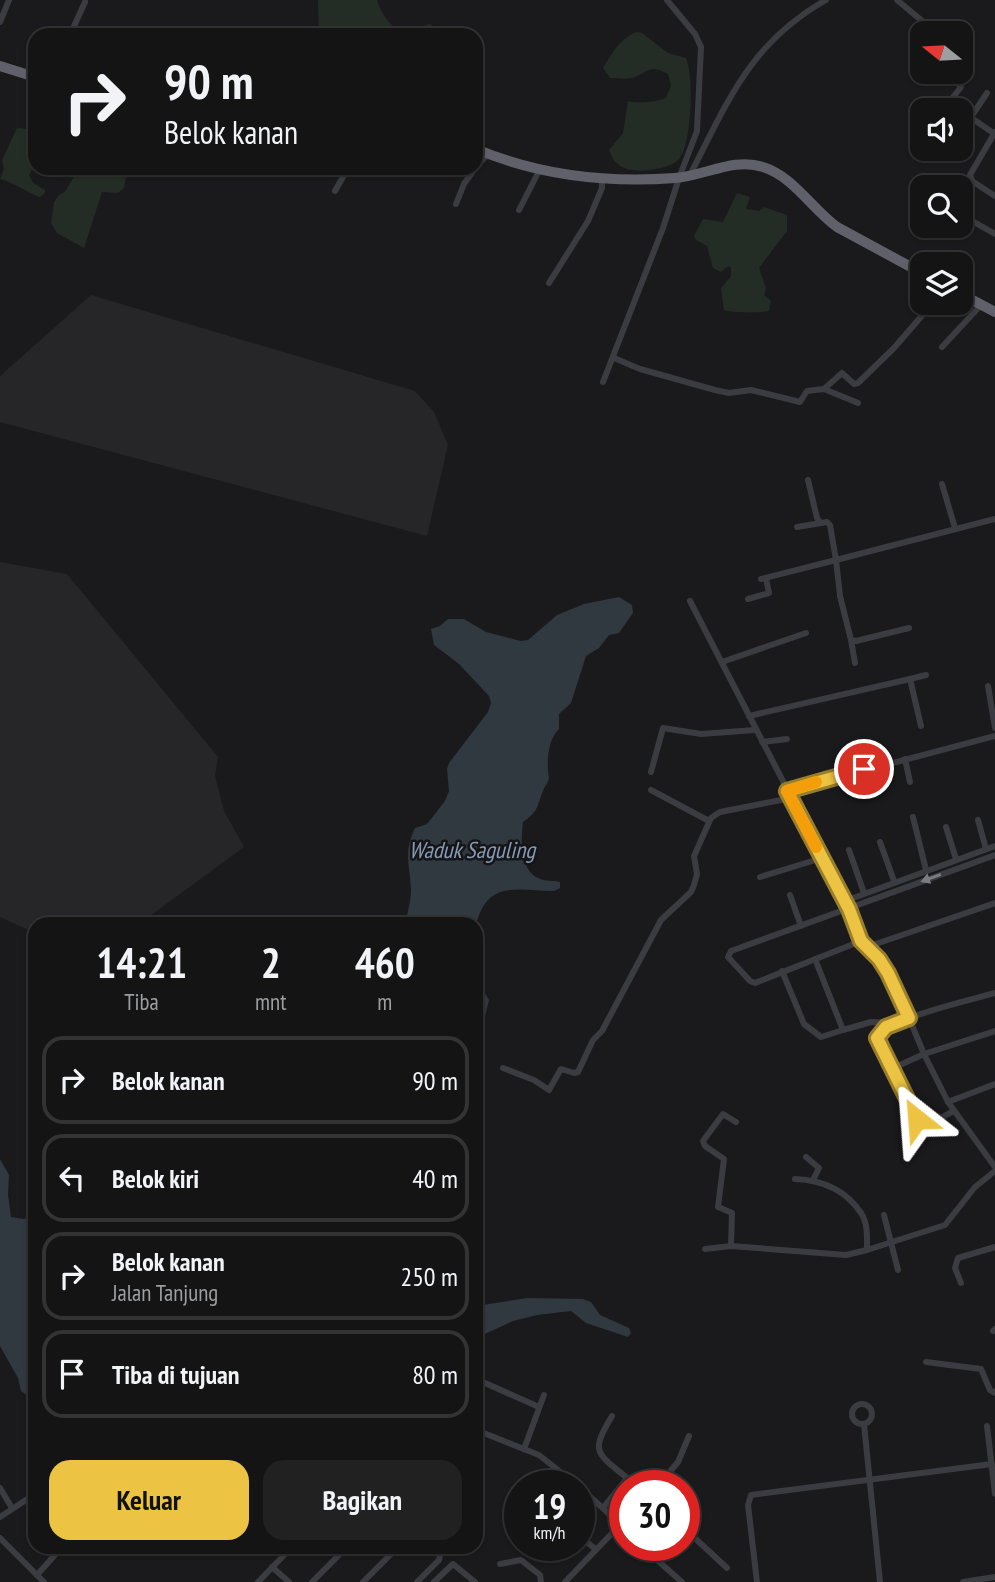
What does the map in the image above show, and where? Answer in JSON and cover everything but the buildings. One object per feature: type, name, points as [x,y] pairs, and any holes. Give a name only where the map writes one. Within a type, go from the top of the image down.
[{"type":"highway","points":[[0,66],[28,75]]},
{"type":"highway","points":[[483,152],[540,169],[602,179],[679,178],[743,163],[770,169],[795,188],[824,218],[910,266]]},
{"type":"highway","points":[[973,301],[995,312]]},
{"type":"street","points":[[0,22],[9,0]]},
{"type":"street","points":[[603,382],[697,131],[702,52],[695,34],[667,0]]},
{"type":"street","points":[[690,175],[744,74],[775,36],[815,3],[826,0]]},
{"type":"street","points":[[897,0],[922,21]]},
{"type":"street","points":[[73,28],[85,2]]},
{"type":"street","points":[[953,98],[961,87],[958,84]]},
{"type":"street","points":[[973,114],[987,93]]},
{"type":"street","points":[[973,121],[995,133],[970,175],[972,181],[995,196]]},
{"type":"street","points":[[483,159],[488,154]]},
{"type":"street","points":[[519,210],[540,169]]},
{"type":"street","points":[[335,191],[344,175]]},
{"type":"street","points":[[456,204],[468,175]]},
{"type":"street","points":[[549,283],[589,221],[602,188],[602,179]]},
{"type":"street","points":[[974,222],[995,234]]},
{"type":"street","points":[[942,347],[981,305]]},
{"type":"street","points":[[824,389],[842,373],[854,384],[858,383],[923,315]]},
{"type":"street","points":[[614,358],[640,369],[729,393],[751,390],[800,402],[807,391],[824,389],[858,404]]},
{"type":"street","points":[[808,480],[817,518],[821,523]]},
{"type":"street","points":[[942,484],[955,528]]},
{"type":"street","points":[[748,599],[769,593],[764,578],[995,519]]},
{"type":"street","points":[[797,527],[827,522],[831,525],[841,596],[855,663]]},
{"type":"street","points":[[690,601],[845,901],[864,944],[888,973],[948,1102],[995,1169],[975,1187],[946,1225],[867,1250],[846,1255],[823,1255],[731,1245],[705,1249]]},
{"type":"street","points":[[851,640],[909,628]]},
{"type":"street","points":[[722,662],[806,633]]},
{"type":"street","points":[[749,716],[926,675]]},
{"type":"street","points":[[910,679],[921,726]]},
{"type":"street","points":[[988,686],[995,728]]},
{"type":"street","points":[[651,772],[663,728],[701,734],[755,730]]},
{"type":"street","points":[[787,791],[995,736]]},
{"type":"street","points":[[762,742],[787,739]]},
{"type":"street","points":[[905,760],[910,782]]},
{"type":"street","points":[[651,790],[709,821]]},
{"type":"street","points":[[503,1068],[534,1080],[549,1090],[561,1069],[578,1072],[593,1040],[602,1031],[661,920],[691,892],[697,874],[694,856],[709,821],[720,812],[790,798]]},
{"type":"street","points":[[913,817],[926,870]]},
{"type":"street","points":[[978,820],[986,849]]},
{"type":"street","points":[[946,827],[956,859]]},
{"type":"street","points":[[880,842],[894,881]]},
{"type":"street","points":[[845,901],[995,846]]},
{"type":"street","points":[[849,850],[864,893]]},
{"type":"street","points":[[995,855],[728,954],[729,959],[753,982],[816,959],[995,903]]},
{"type":"street","points":[[760,877],[822,858]]},
{"type":"street","points":[[790,894],[801,926]]},
{"type":"street","points":[[816,959],[843,1030]]},
{"type":"street","points":[[782,971],[807,1027],[821,1037],[871,1022],[895,1024]]},
{"type":"street","points":[[954,1111],[927,1122],[919,1121],[877,1038],[886,1027],[909,1018],[995,993]]},
{"type":"street","points":[[891,1069],[924,1054],[995,1031]]},
{"type":"street","points":[[948,1102],[995,1084]]},
{"type":"street","points":[[731,1245],[732,1213],[718,1207],[724,1159],[705,1146],[703,1141],[723,1114],[736,1122]]},
{"type":"street","points":[[806,1157],[819,1168],[813,1180]]},
{"type":"street","points":[[795,1179],[821,1181],[841,1191],[861,1213],[866,1227],[867,1250]]},
{"type":"street","points":[[884,1216],[898,1270]]},
{"type":"street","points":[[961,1283],[955,1268],[958,1258],[995,1247]]},
{"type":"street","points":[[926,1362],[981,1369],[990,1390],[995,1393]]},
{"type":"street","points":[[483,1382],[539,1407]]},
{"type":"street","points":[[524,1449],[544,1395]]},
{"type":"street","points":[[612,1416],[599,1437],[598,1448],[601,1456],[617,1470]]},
{"type":"street","points":[[864,1424],[880,1582]]},
{"type":"street","points":[[988,1426],[995,1494]]},
{"type":"street","points":[[483,1433],[539,1455],[558,1470]]},
{"type":"street","points":[[671,1470],[678,1462],[689,1436]]},
{"type":"street","points":[[757,1582],[748,1505],[751,1495],[992,1464]]},
{"type":"street","points":[[0,1488],[12,1508]]},
{"type":"street","points":[[0,1517],[28,1498]]},
{"type":"street","points":[[603,1508],[609,1500]]},
{"type":"street","points":[[595,1501],[609,1515]]},
{"type":"street","points":[[595,1549],[609,1536]]},
{"type":"street","points":[[0,1538],[44,1582]]},
{"type":"street","points":[[700,1543],[727,1568]]},
{"type":"street","points":[[37,1575],[56,1554]]},
{"type":"street","points":[[258,1582],[285,1554]]},
{"type":"street","points":[[312,1582],[337,1554]]},
{"type":"street","points":[[363,1582],[391,1554]]},
{"type":"street","points":[[417,1582],[440,1558],[441,1554]]},
{"type":"street","points":[[500,1563],[521,1560],[540,1575],[541,1582]]},
{"type":"street","points":[[565,1582],[584,1561]]},
{"type":"street","points":[[658,1561],[682,1582]]},
{"type":"street","points":[[434,1582],[453,1564],[475,1582]]},
{"type":"street","points":[[272,1567],[289,1582]]},
{"type":"street","points":[[963,1582],[995,1577]]},
{"type":"shaded area","points":[[318,0],[377,0],[388,21],[396,28],[319,28]]},
{"type":"shaded area","points":[[429,24],[436,28],[420,28]]},
{"type":"shaded area","points":[[636,32],[642,33],[668,53],[686,58],[689,67],[690,110],[687,140],[679,159],[668,166],[652,170],[622,167],[617,164],[609,150],[623,133],[628,101],[647,102],[666,98],[671,86],[668,74],[657,69],[622,79],[610,78],[603,68],[621,43]]},
{"type":"shaded area","points":[[17,128],[28,129],[28,175],[33,183],[45,190],[40,197],[0,179],[4,169],[2,160]]},
{"type":"shaded area","points":[[75,175],[127,175],[124,188],[118,193],[102,192],[84,248],[57,233],[51,223],[54,202],[65,192]]},
{"type":"shaded area","points":[[737,193],[750,197],[746,209],[759,211],[764,207],[787,215],[787,231],[759,268],[766,289],[764,295],[771,301],[769,311],[724,310],[721,288],[731,276],[731,267],[728,266],[721,272],[713,268],[707,246],[694,236],[703,219],[723,222]]},
{"type":"shaded area","points":[[91,295],[415,391],[434,412],[448,445],[427,536],[0,422],[0,376]]},
{"type":"shaded area","points":[[0,562],[67,574],[218,757],[215,776],[224,811],[244,847],[149,917],[28,917],[28,930],[0,917]]},
{"type":"water","name":"Waduk Saguling","points":[[619,597],[632,605],[633,613],[619,633],[609,635],[599,648],[586,656],[571,703],[559,714],[559,729],[553,737],[548,754],[548,782],[535,812],[523,822],[522,845],[527,868],[541,879],[560,882],[560,888],[554,891],[515,890],[495,894],[487,901],[479,917],[407,917],[411,894],[408,859],[411,837],[415,828],[427,824],[445,801],[449,791],[449,763],[488,712],[491,703],[489,696],[459,664],[434,645],[431,629],[448,619],[464,619],[486,632],[521,641],[528,640],[557,615],[584,604]]},
{"type":"water","points":[[483,991],[489,1000],[483,1021]]},
{"type":"water","points":[[0,1159],[9,1175],[11,1217],[28,1217],[28,1396],[21,1391],[18,1378],[0,1346]]},
{"type":"water","points":[[527,1298],[583,1299],[591,1302],[600,1315],[629,1328],[631,1333],[628,1337],[586,1323],[571,1311],[513,1321],[483,1335],[483,1305]]},
{"type":"slow traffic","points":[[816,782],[787,791],[816,847]]},
{"type":"route","points":[[864,769],[787,791],[849,909],[861,941],[879,959],[888,973],[909,1018],[886,1027],[878,1034],[877,1041],[917,1119]]}]
